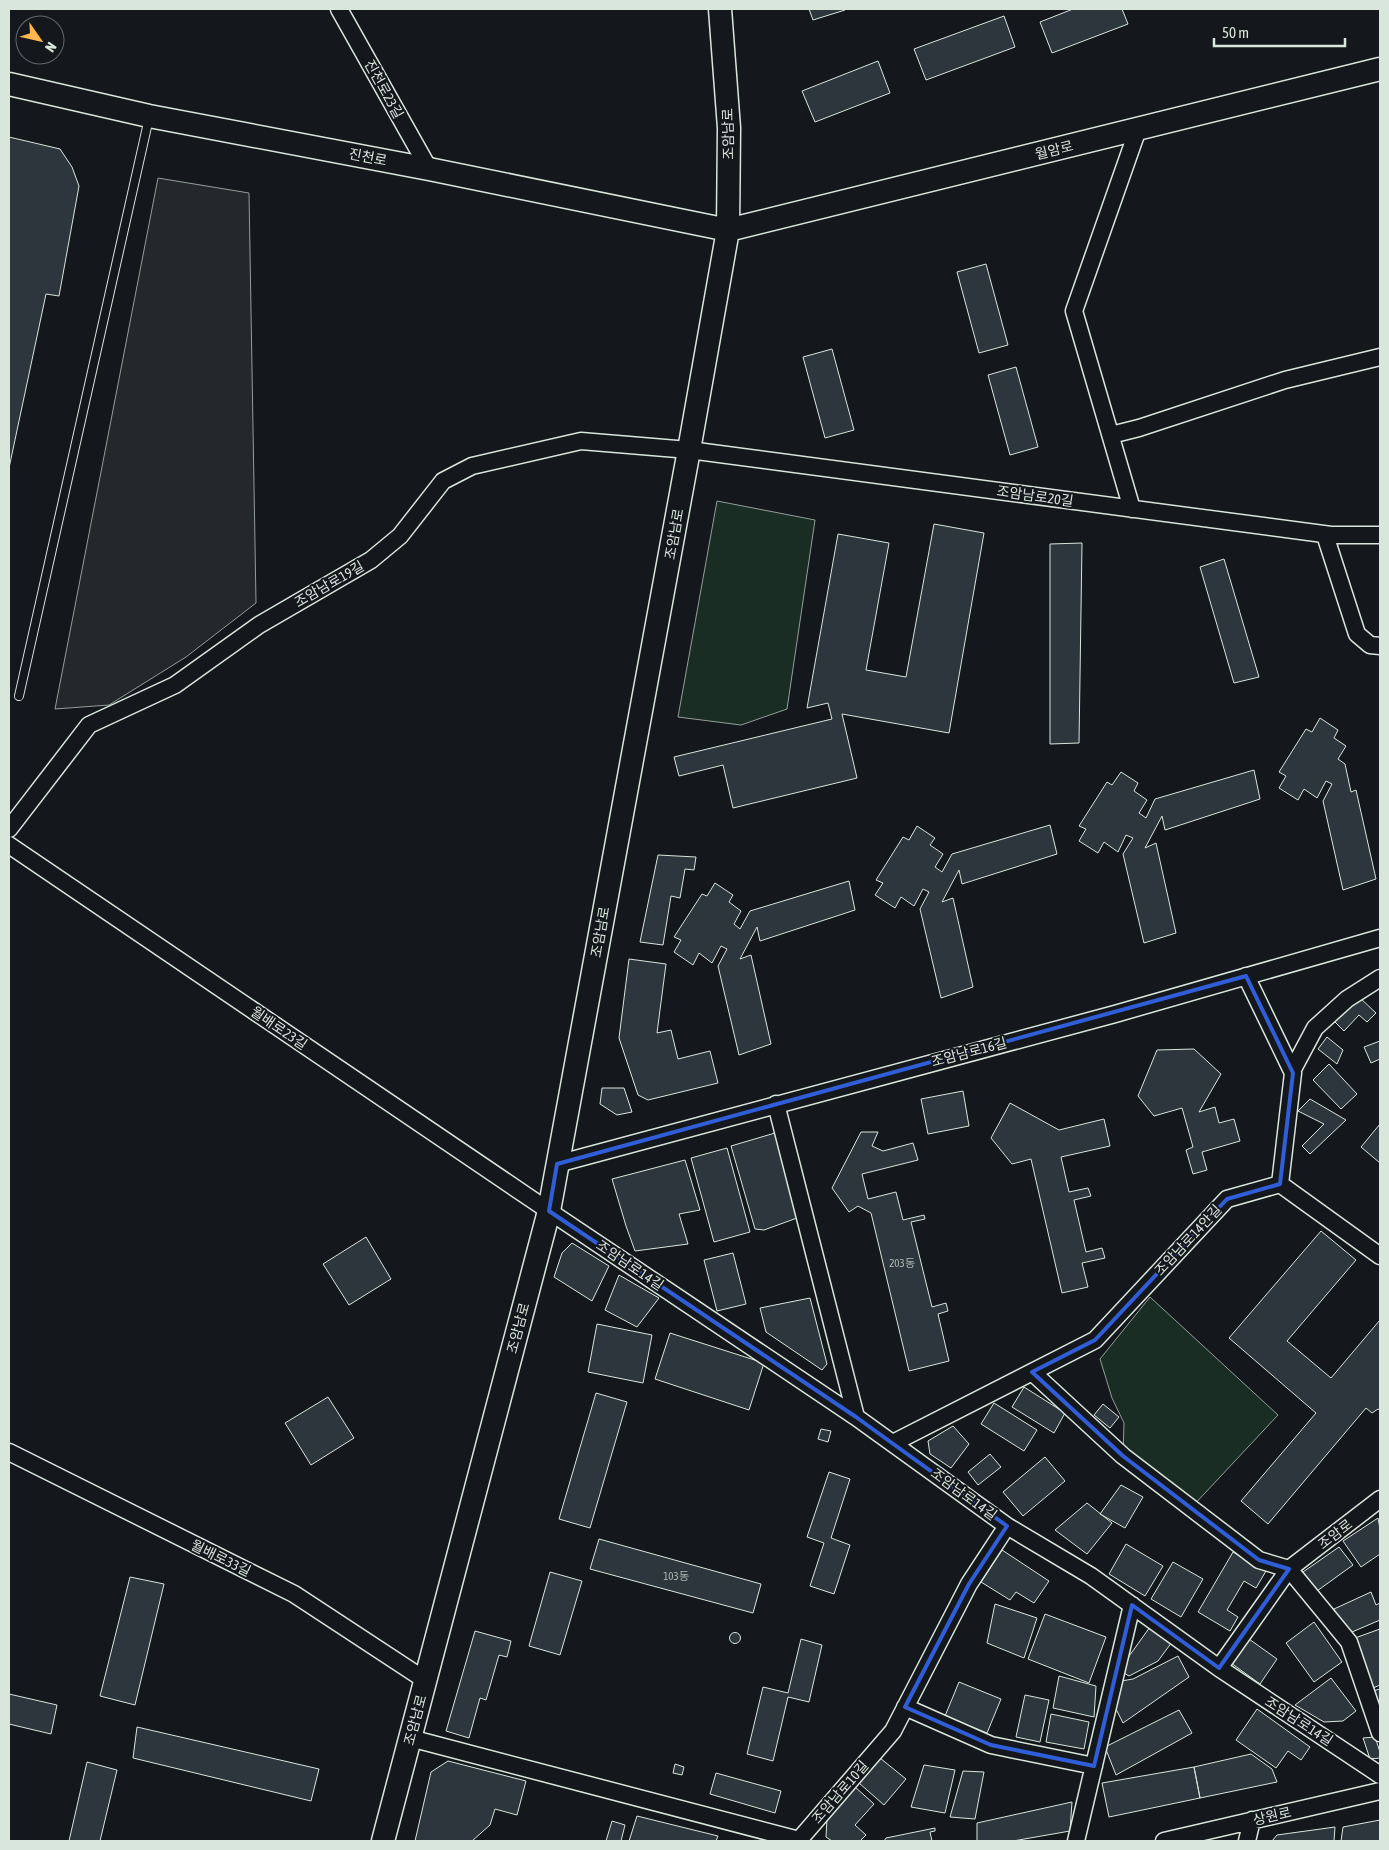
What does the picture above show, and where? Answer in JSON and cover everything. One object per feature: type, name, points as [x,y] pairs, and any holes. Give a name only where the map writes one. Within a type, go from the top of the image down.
[{"type":"main road","name":"조암남로","points":[[383,1841],[549,1211],[689,450],[728,230],[729,128],[720,9]]},
{"type":"main road","name":"월암로","points":[[728,230],[1380,69]]},
{"type":"main road","name":"진천로","points":[[9,84],[149,116],[429,169],[728,230]]},
{"type":"street","name":"진천로23길","points":[[339,9],[429,169]]},
{"type":"street","points":[[1132,509],[1074,311],[1138,129]]},
{"type":"street","points":[[1110,435],[1148,425],[1285,380],[1380,357]]},
{"type":"street","name":"조암남로19길","points":[[9,829],[89,726],[175,685],[259,625],[371,560],[400,536],[443,481],[472,466],[581,441],[689,450]]},
{"type":"street","name":"조암남로20길","points":[[689,450],[1325,535],[1380,536]]},
{"type":"street","points":[[1325,535],[1357,634],[1370,645],[1380,646]]},
{"type":"street","name":"월배로23길","points":[[9,845],[549,1211]]},
{"type":"street","name":"조암남로16길","points":[[557,1164],[1114,1014],[1380,938]]},
{"type":"street","points":[[1246,976],[1293,1073],[1280,1184],[1380,1256]]},
{"type":"street","points":[[1292,1071],[1315,1028],[1347,999],[1380,978]]},
{"type":"street","points":[[776,1104],[856,1416]]},
{"type":"street","name":"조암남로14안길","points":[[894,1443],[1095,1340],[1227,1199],[1280,1184]]},
{"type":"street","name":"조암남로14길","points":[[549,1211],[856,1416],[1007,1526],[1091,1576],[1218,1668],[1380,1775]]},
{"type":"street","points":[[1032,1372],[1131,1462],[1259,1560],[1289,1569],[1348,1642],[1380,1733]]},
{"type":"street","name":"월배로33길","points":[[9,1452],[294,1594],[425,1680]]},
{"type":"street","name":"조암로","points":[[1218,1668],[1289,1569],[1380,1499]]},
{"type":"street","name":"조암남로10길","points":[[410,1738],[801,1841],[893,1731],[969,1584],[1007,1526]]},
{"type":"street","points":[[1076,1841],[1132,1605]]},
{"type":"street","points":[[905,1707],[991,1745],[1094,1766]]},
{"type":"street","name":"상원로","points":[[1164,1841],[1380,1791]]},
{"type":"street","points":[[1247,1841],[1252,1820]]},
{"type":"lane","points":[[19,696],[149,116]]},
{"type":"highlighted area","points":[[1246,976],[1293,1073],[1280,1184],[1227,1199],[1095,1340],[1032,1372],[1123,1456],[1259,1560],[1289,1569],[1219,1668],[1132,1605],[1094,1766],[991,1745],[905,1707],[969,1584],[1007,1526],[856,1417],[549,1211],[557,1164]]},
{"type":"green space","points":[[717,501],[815,520],[787,709],[741,725],[678,717]]},
{"type":"green space","points":[[1150,1297],[1278,1415],[1191,1508],[1123,1456],[1124,1423],[1112,1398],[1100,1359]]},
{"type":"shaded area","points":[[158,178],[249,193],[256,603],[186,657],[109,705],[55,709]]},
{"type":"building","points":[[809,9],[845,9],[845,10],[813,20]]},
{"type":"building","points":[[1073,9],[1122,9],[1128,24],[1052,53],[1040,22]]},
{"type":"building","points":[[1004,16],[1015,47],[926,80],[914,49]]},
{"type":"building","points":[[878,61],[890,93],[815,122],[802,91]]},
{"type":"building","points":[[9,137],[60,149],[72,167],[79,186],[59,296],[46,294],[9,468]]},
{"type":"building","points":[[986,264],[1008,345],[979,353],[957,272]]},
{"type":"building","points":[[832,349],[854,430],[825,438],[803,357]]},
{"type":"building","points":[[1016,367],[1038,447],[1010,455],[988,375]]},
{"type":"building","points":[[934,524],[984,533],[949,733],[842,714],[857,778],[733,808],[723,765],[679,776],[674,757],[832,719],[828,703],[807,708],[838,534],[889,543],[866,670],[906,677]]},
{"type":"building","points":[[1082,543],[1079,743],[1050,744],[1050,544]]},
{"type":"building","points":[[1224,559],[1259,677],[1234,683],[1200,567]]},
{"type":"building","points":[[1320,718],[1338,730],[1334,738],[1346,746],[1338,759],[1345,764],[1351,792],[1356,790],[1376,879],[1343,890],[1323,801],[1332,784],[1326,781],[1317,798],[1304,789],[1298,800],[1279,788],[1286,776],[1279,772],[1306,729],[1312,732]]},
{"type":"building","points":[[1254,770],[1260,799],[1165,830],[1162,816],[1145,848],[1156,843],[1176,933],[1144,943],[1123,854],[1133,838],[1126,835],[1118,852],[1104,842],[1098,853],[1079,841],[1086,829],[1079,826],[1107,782],[1112,785],[1121,772],[1138,783],[1134,791],[1147,800],[1139,813],[1146,818],[1155,799]]},
{"type":"building","points":[[1050,825],[1057,854],[962,884],[959,870],[942,902],[953,898],[973,987],[941,998],[920,909],[929,892],[923,889],[914,906],[901,897],[895,908],[875,895],[883,883],[876,880],[903,837],[909,840],[917,826],[935,838],[930,845],[943,854],[935,867],[942,872],[952,854]]},
{"type":"building","points":[[658,855],[696,857],[694,870],[685,869],[680,898],[671,896],[663,945],[640,942]]},
{"type":"building","points":[[849,881],[855,910],[760,941],[757,927],[740,959],[751,955],[771,1044],[739,1055],[718,966],[727,949],[721,946],[712,963],[699,953],[693,965],[674,952],[681,940],[674,937],[702,894],[707,896],[715,883],[733,895],[729,902],[741,911],[734,924],[740,929],[750,911]]},
{"type":"building","points":[[629,959],[666,964],[657,1033],[671,1030],[678,1059],[710,1051],[718,1083],[648,1100],[638,1095],[619,1038]]},
{"type":"building","points":[[1359,997],[1376,1013],[1367,1022],[1359,1015],[1344,1031],[1335,1022]]},
{"type":"building","points":[[1327,1037],[1343,1050],[1337,1064],[1318,1049]]},
{"type":"building","points":[[1380,1041],[1380,1059],[1371,1063],[1364,1047]]},
{"type":"building","points":[[1194,1049],[1221,1074],[1199,1112],[1215,1107],[1219,1123],[1234,1119],[1240,1141],[1202,1152],[1207,1170],[1193,1174],[1186,1150],[1193,1147],[1182,1108],[1154,1116],[1138,1096],[1157,1050]]},
{"type":"building","points":[[1329,1064],[1357,1094],[1341,1109],[1313,1080]]},
{"type":"building","points":[[602,1088],[624,1088],[632,1112],[617,1115],[600,1104]]},
{"type":"building","points":[[963,1091],[969,1126],[928,1134],[921,1099]]},
{"type":"building","points":[[1310,1099],[1346,1120],[1310,1154],[1302,1146],[1324,1124],[1298,1111]]},
{"type":"building","points":[[1010,1103],[1059,1130],[1104,1119],[1110,1146],[1061,1157],[1069,1192],[1088,1188],[1091,1196],[1074,1200],[1086,1252],[1102,1248],[1105,1258],[1082,1263],[1088,1287],[1062,1293],[1031,1159],[1012,1164],[991,1138]]},
{"type":"building","points":[[1380,1124],[1380,1163],[1361,1147]]},
{"type":"building","points":[[861,1132],[878,1132],[872,1146],[883,1151],[913,1143],[918,1160],[862,1174],[868,1199],[896,1192],[903,1220],[924,1215],[925,1219],[911,1222],[932,1307],[946,1303],[948,1311],[938,1314],[949,1361],[909,1371],[871,1213],[858,1206],[849,1212],[832,1188]]},
{"type":"building","points":[[775,1133],[797,1218],[764,1230],[755,1229],[731,1146]]},
{"type":"building","points":[[727,1148],[750,1232],[714,1242],[691,1158]]},
{"type":"building","points":[[685,1160],[700,1210],[679,1214],[688,1244],[635,1251],[612,1179]]},
{"type":"building","points":[[1321,1231],[1356,1260],[1287,1341],[1331,1378],[1380,1320],[1380,1410],[1378,1409],[1372,1413],[1366,1408],[1268,1524],[1241,1501],[1316,1413],[1229,1338]]},
{"type":"building","points":[[366,1237],[391,1279],[349,1305],[323,1264]]},
{"type":"building","points":[[572,1243],[609,1266],[592,1301],[554,1277],[562,1253]]},
{"type":"building","points":[[733,1253],[746,1304],[717,1311],[704,1260]]},
{"type":"building","points":[[619,1275],[659,1298],[637,1327],[605,1310]]},
{"type":"building","points":[[810,1298],[827,1364],[822,1370],[766,1332],[760,1308]]},
{"type":"building","points":[[597,1324],[652,1335],[643,1383],[588,1372]]},
{"type":"building","points":[[670,1333],[764,1363],[749,1410],[655,1379]]},
{"type":"building","points":[[1024,1387],[1065,1413],[1054,1433],[1012,1407]]},
{"type":"building","points":[[596,1393],[627,1402],[590,1528],[559,1519]]},
{"type":"building","points":[[328,1397],[354,1438],[311,1465],[285,1423]]},
{"type":"building","points":[[994,1403],[1037,1430],[1024,1451],[981,1424]]},
{"type":"building","points":[[1103,1404],[1119,1417],[1110,1428],[1094,1415]]},
{"type":"building","points":[[953,1426],[969,1444],[951,1468],[930,1454],[928,1441]]},
{"type":"building","points":[[821,1429],[831,1431],[828,1442],[818,1439]]},
{"type":"building","points":[[990,1454],[1001,1467],[978,1485],[968,1472]]},
{"type":"building","points":[[1045,1457],[1065,1481],[1023,1516],[1003,1492]]},
{"type":"building","points":[[829,1472],[850,1479],[831,1538],[850,1545],[834,1594],[810,1586],[824,1543],[807,1537]]},
{"type":"building","points":[[1121,1485],[1143,1497],[1125,1528],[1100,1514]]},
{"type":"building","points":[[1087,1503],[1112,1523],[1087,1554],[1055,1530]]},
{"type":"building","points":[[1378,1518],[1380,1554],[1361,1567],[1343,1541]]},
{"type":"building","points":[[599,1539],[761,1584],[753,1613],[590,1569]]},
{"type":"building","points":[[1126,1544],[1163,1566],[1145,1596],[1109,1574]]},
{"type":"building","points":[[1339,1547],[1353,1565],[1317,1591],[1303,1572]]},
{"type":"building","points":[[1002,1550],[1049,1581],[1034,1603],[1016,1592],[1010,1600],[981,1582]]},
{"type":"building","points":[[1233,1552],[1266,1571],[1256,1588],[1244,1581],[1227,1610],[1238,1617],[1230,1631],[1198,1612]]},
{"type":"building","points":[[1173,1562],[1203,1579],[1181,1617],[1151,1599]]},
{"type":"building","points":[[550,1572],[582,1581],[560,1655],[529,1646]]},
{"type":"building","points":[[130,1577],[164,1584],[135,1705],[100,1696]]},
{"type":"building","points":[[1371,1592],[1376,1605],[1380,1603],[1380,1620],[1345,1635],[1334,1609]]},
{"type":"building","points":[[995,1604],[1037,1618],[1024,1658],[987,1643]]},
{"type":"building","points":[[1045,1614],[1106,1637],[1089,1683],[1028,1659]]},
{"type":"building","points":[[1314,1622],[1342,1662],[1314,1682],[1286,1643]]},
{"type":"building","points":[[1150,1627],[1172,1642],[1158,1661],[1129,1676],[1119,1670]]},
{"type":"building","points":[[1380,1629],[1380,1685],[1373,1688],[1355,1638]]},
{"type":"building","points":[[475,1631],[511,1641],[507,1657],[499,1655],[486,1700],[480,1698],[469,1738],[446,1731]]},
{"type":"building","points":[[735,1632],[741,1638],[735,1644],[729,1638]]},
{"type":"building","points":[[801,1639],[822,1645],[809,1702],[788,1697],[773,1761],[747,1754],[763,1687],[788,1693]]},
{"type":"building","points":[[1249,1639],[1277,1659],[1260,1684],[1231,1663]]},
{"type":"building","points":[[1178,1656],[1189,1677],[1123,1723],[1114,1705],[1121,1681],[1133,1679]]},
{"type":"building","points":[[1059,1676],[1096,1686],[1094,1717],[1053,1708]]},
{"type":"building","points":[[1331,1678],[1356,1711],[1343,1721],[1324,1722],[1295,1705]]},
{"type":"building","points":[[959,1682],[1001,1699],[987,1733],[945,1716]]},
{"type":"building","points":[[1380,1689],[1380,1711],[1373,1691]]},
{"type":"building","points":[[9,1694],[57,1705],[51,1734],[9,1724]]},
{"type":"building","points":[[1025,1695],[1049,1700],[1040,1742],[1016,1737]]},
{"type":"building","points":[[1257,1709],[1310,1747],[1301,1760],[1288,1751],[1276,1768],[1236,1740]]},
{"type":"building","points":[[1179,1710],[1192,1733],[1116,1775],[1105,1747]]},
{"type":"building","points":[[1051,1714],[1089,1722],[1084,1749],[1046,1742]]},
{"type":"building","points":[[137,1727],[319,1769],[311,1801],[133,1758]]},
{"type":"building","points":[[1375,1737],[1380,1758],[1370,1759],[1363,1738]]},
{"type":"building","points":[[1251,1754],[1272,1769],[1277,1782],[1200,1798],[1194,1767]]},
{"type":"building","points":[[880,1758],[906,1779],[884,1805],[859,1783]]},
{"type":"building","points":[[448,1761],[526,1781],[517,1815],[495,1809],[490,1825],[472,1841],[415,1841],[431,1772]]},
{"type":"building","points":[[87,1762],[117,1770],[100,1841],[69,1841]]},
{"type":"building","points":[[675,1764],[684,1767],[682,1775],[673,1773]]},
{"type":"building","points":[[924,1765],[955,1770],[945,1813],[911,1807]]},
{"type":"building","points":[[1194,1767],[1200,1798],[1109,1817],[1102,1783]]},
{"type":"building","points":[[963,1771],[984,1772],[975,1819],[950,1817]]},
{"type":"building","points":[[716,1773],[781,1791],[775,1813],[710,1794]]},
{"type":"building","points":[[855,1787],[874,1804],[855,1825],[866,1835],[860,1841],[832,1841],[826,1837],[827,1818]]},
{"type":"building","points":[[1072,1802],[1070,1831],[1013,1841],[977,1841],[977,1823]]},
{"type":"building","points":[[637,1816],[718,1836],[716,1841],[629,1841]]},
{"type":"building","points":[[1380,1820],[1380,1841],[1341,1841],[1343,1827]]},
{"type":"building","points":[[612,1821],[625,1825],[621,1841],[606,1841]]},
{"type":"building","points":[[1335,1827],[1334,1841],[1272,1841],[1277,1835]]},
{"type":"building","points":[[935,1828],[935,1831],[930,1832],[932,1841],[884,1841],[886,1838]]}]
